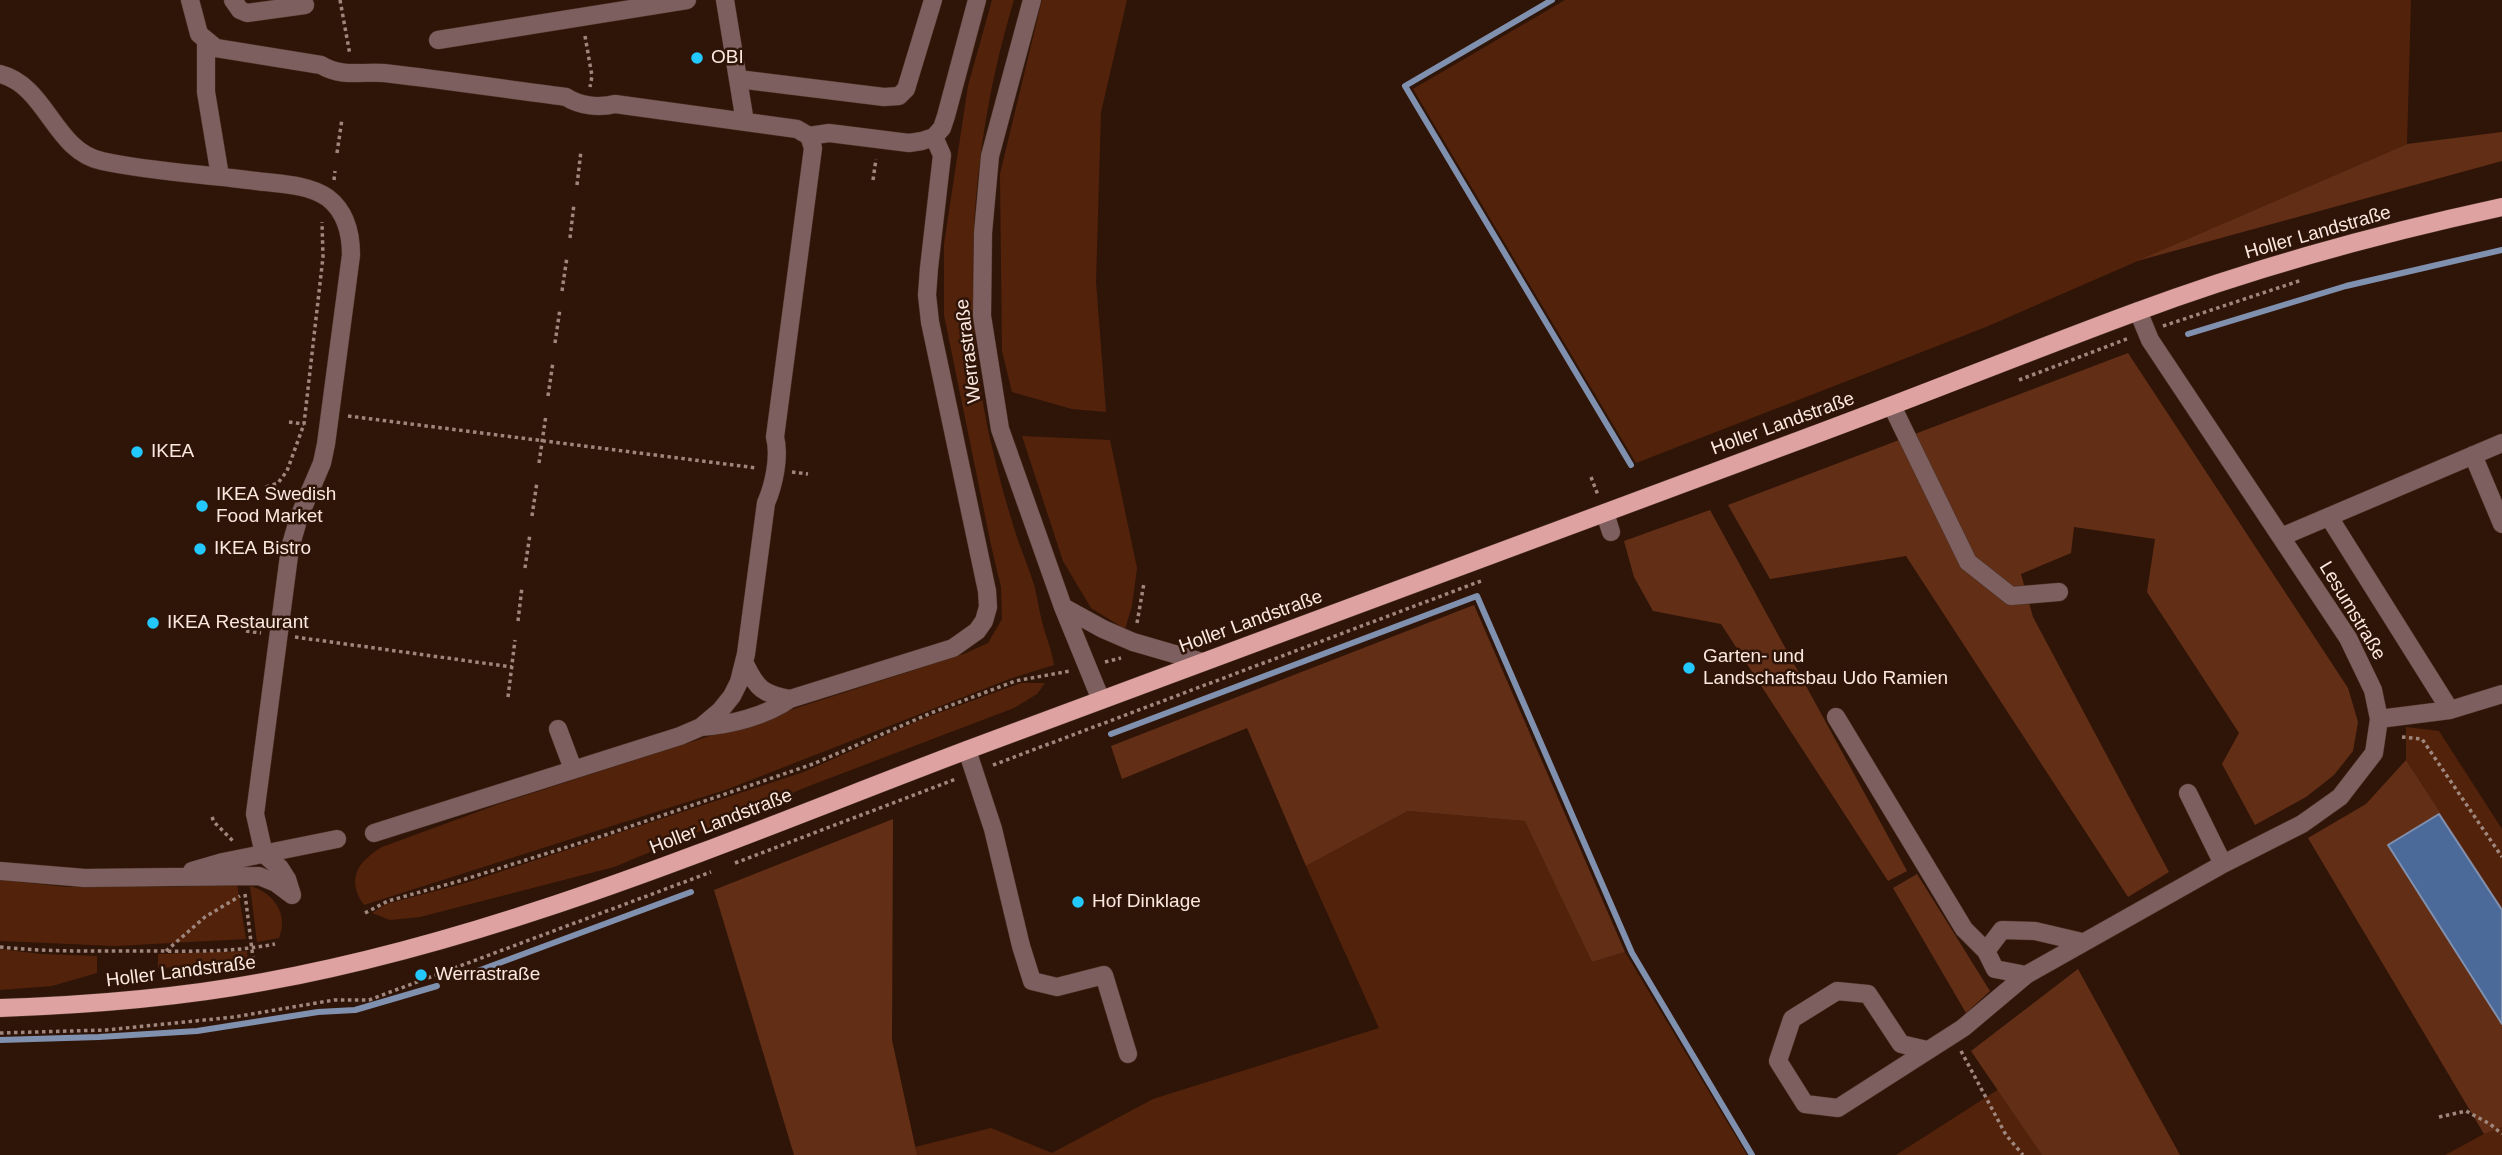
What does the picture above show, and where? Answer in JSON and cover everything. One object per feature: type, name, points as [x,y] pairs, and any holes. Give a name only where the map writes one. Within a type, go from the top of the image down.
[{"type":"main road","name":"Holler Landstraße","points":[[0,1008],[104,1003],[257,984],[418,946],[598,890],[1892,406],[2138,311],[2309,255],[2437,221],[2502,207]]},
{"type":"street","points":[[190,0],[195,26],[206,42],[216,48],[365,75],[374,72],[566,97],[574,103],[588,105],[604,107],[615,104],[797,128],[809,136],[813,148],[775,437],[777,446],[771,491],[766,503],[744,664],[732,696],[720,711],[701,727],[680,736],[374,834]]},
{"type":"street","points":[[233,0],[240,10],[247,13],[304,5]]},
{"type":"street","points":[[438,40],[687,0]]},
{"type":"street","points":[[725,0],[745,122]]},
{"type":"street","points":[[738,79],[884,97],[899,96],[906,89],[933,0]]},
{"type":"street","points":[[809,136],[829,133],[909,143],[934,137],[942,128],[946,116],[977,0]]},
{"type":"street","name":"Werrastraße","points":[[1032,0],[990,156],[983,233],[982,316],[1000,429],[1063,607],[1101,700]]},
{"type":"street","points":[[206,42],[206,92],[220,176]]},
{"type":"street","points":[[0,74],[17,80],[26,88],[67,140],[87,157],[121,165],[300,187],[328,199],[339,210],[351,239],[327,444],[323,463],[299,517],[290,548],[255,814],[264,854],[280,868],[292,895],[276,883],[259,876],[85,878],[0,871]]},
{"type":"street","points":[[701,727],[722,726],[779,708],[790,699],[953,648],[977,631],[988,607],[988,591],[930,322],[929,268],[942,155],[934,137]]},
{"type":"street","name":"Lesumstraße","points":[[2138,311],[2150,340],[2348,638],[2373,690],[2378,727]]},
{"type":"street","points":[[1892,406],[1968,562],[2011,596],[2059,592]]},
{"type":"street","points":[[2281,537],[2502,443]]},
{"type":"street","points":[[2473,455],[2502,524]]},
{"type":"street","points":[[1605,513],[1611,533]]},
{"type":"street","points":[[2329,517],[2450,710]]},
{"type":"street","points":[[1063,607],[1133,642],[1202,662]]},
{"type":"street","points":[[744,664],[756,685],[764,692],[790,699]]},
{"type":"street","points":[[1927,1050],[1901,1044],[1868,994],[1837,991],[1791,1019],[1777,1061],[1805,1104],[1838,1108],[1963,1028],[2026,975],[2223,864],[2302,824],[2340,797],[2374,753],[2378,727],[2502,694]]},
{"type":"street","points":[[1836,718],[1964,929],[1986,951],[1995,969],[2026,975]]},
{"type":"street","points":[[558,729],[573,769]]},
{"type":"street","points":[[967,750],[993,830],[1032,981],[1057,986],[1104,975],[1128,1054]]},
{"type":"street","points":[[2188,793],[2223,864]]},
{"type":"street","points":[[178,875],[223,862],[337,839]]},
{"type":"street","points":[[1986,951],[2002,930],[2035,931],[2082,942]]},
{"type":"path","points":[[340,0],[350,57]]},
{"type":"path","points":[[583,26],[592,76],[590,89]]},
{"type":"path","points":[[337,153],[342,119]]},
{"type":"path","points":[[577,185],[581,151]]},
{"type":"path","points":[[873,180],[874,171]]},
{"type":"path","points":[[570,238],[574,204]]},
{"type":"path","points":[[266,487],[278,483],[287,471],[304,424],[323,257],[323,220]]},
{"type":"path","points":[[562,291],[567,257]]},
{"type":"path","points":[[2017,380],[2147,331],[2302,280]]},
{"type":"path","points":[[555,343],[560,309]]},
{"type":"path","points":[[548,396],[553,362]]},
{"type":"path","points":[[339,414],[808,474]]},
{"type":"path","points":[[539,463],[546,415]]},
{"type":"path","points":[[289,422],[304,424]]},
{"type":"path","points":[[532,516],[537,482]]},
{"type":"path","points":[[525,568],[530,534]]},
{"type":"path","points":[[1148,706],[1482,581]]},
{"type":"path","points":[[518,621],[522,587]]},
{"type":"path","points":[[246,631],[267,634]]},
{"type":"path","points":[[290,636],[512,667]]},
{"type":"path","points":[[508,697],[515,640]]},
{"type":"path","points":[[365,913],[387,901],[602,836],[813,764],[930,713],[1015,681],[1088,667],[1127,656]]},
{"type":"path","points":[[2378,727],[2422,739],[2502,857]]},
{"type":"path","points":[[212,817],[238,846]]},
{"type":"path","points":[[244,885],[252,949]]},
{"type":"path","points":[[166,951],[205,917],[245,893]]},
{"type":"path","points":[[0,947],[36,951],[166,951],[252,949],[275,944]]},
{"type":"path","points":[[1963,1028],[1961,1052],[2006,1135],[2023,1155]]},
{"type":"path","points":[[2439,1117],[2466,1111],[2502,1134]]},
{"type":"shaded area","points":[[992,0],[1014,0],[999,54],[979,167],[974,224],[975,340],[982,396],[995,461],[1011,519],[1035,588],[1054,665],[1012,678],[728,789],[364,905],[356,888],[357,872],[366,859],[382,847],[499,804],[964,654],[988,643],[1002,619],[1001,587],[944,315],[944,244],[968,86]]},
{"type":"shaded area","points":[[1042,0],[1127,0],[1101,112],[1096,282],[1106,412],[1072,409],[1012,392],[1002,351],[1000,174]]},
{"type":"shaded area","points":[[1565,0],[2411,0],[2407,144],[1986,327],[1636,463],[1413,89]]},
{"type":"shaded area","points":[[2502,132],[2502,161],[2137,261],[2407,144]]},
{"type":"shaded area","points":[[2128,353],[2348,688],[2358,722],[2353,751],[2334,775],[2306,797],[2255,825],[2222,764],[2239,733],[2147,592],[2155,539],[2074,527],[2071,553],[2021,574],[2033,617],[2169,872],[2128,897],[1906,556],[1770,579],[1728,505]]},
{"type":"shaded area","points":[[1022,436],[1110,440],[1137,568],[1132,606],[1125,629],[1091,608],[1063,561]]},
{"type":"shaded area","points":[[1710,510],[1907,871],[1888,881],[1721,624],[1653,611],[1634,577],[1624,541]]},
{"type":"shaded area","points":[[1474,605],[1625,952],[1592,962],[1525,821],[1408,811],[1306,866],[1247,728],[1122,779],[1111,746]]},
{"type":"shaded area","points":[[1021,683],[1045,683],[1037,694],[1014,708],[809,786],[614,867],[420,917],[390,920],[372,913],[386,904],[466,883],[804,772],[922,719]]},
{"type":"shaded area","points":[[2406,727],[2439,731],[2502,829],[2502,907],[2406,760]]},
{"type":"shaded area","points":[[2406,760],[2502,907],[2502,910],[2439,814],[2388,845],[2502,1024],[2502,1127],[2484,1134],[2308,838],[2366,804]]},
{"type":"shaded area","points":[[1408,811],[1526,821],[1592,962],[1625,952],[1747,1155],[917,1155],[915,1147],[991,1128],[1052,1153],[1153,1099],[1379,1028],[1306,866]]},
{"type":"shaded area","points":[[893,819],[892,1040],[917,1155],[794,1155],[714,890]]},
{"type":"shaded area","points":[[1917,874],[1990,991],[1966,1013],[1893,888]]},
{"type":"shaded area","points":[[0,880],[67,887],[237,884],[246,939],[116,946],[0,941]]},
{"type":"shaded area","points":[[250,886],[266,893],[277,905],[282,921],[279,938],[257,942]]},
{"type":"shaded area","points":[[0,949],[97,956],[97,973],[52,986],[0,990]]},
{"type":"shaded area","points":[[247,951],[248,963],[158,968],[158,954]]},
{"type":"shaded area","points":[[2078,969],[2180,1155],[2042,1155],[1971,1051]]},
{"type":"shaded area","points":[[1999,1089],[2042,1155],[1896,1155]]},
{"type":"shaded area","points":[[2502,1127],[2502,1155],[2445,1155],[2484,1134]]},
{"type":"water","points":[[2439,814],[2502,910],[2502,1024],[2388,845]]},
{"type":"waterway","points":[[1552,0],[1405,86],[1631,465]]},
{"type":"waterway","points":[[2188,334],[2346,286],[2502,250]]},
{"type":"waterway","points":[[1111,734],[1477,596],[1632,953],[1752,1155]]},
{"type":"waterway","points":[[464,976],[691,892]]},
{"type":"waterway","points":[[0,1040],[197,1031],[318,1012],[355,1010],[437,986]]},
{"type":"place","name":"OBI","points":[[697,58]]},
{"type":"place","name":"IKEA","points":[[137,452]]},
{"type":"place","name":"IKEA Swedish Food Market","points":[[202,506]]},
{"type":"place","name":"IKEA Bistro","points":[[200,549]]},
{"type":"place","name":"IKEA Restaurant","points":[[153,623]]},
{"type":"place","name":"Garten- und Landschaftsbau Udo Ramien","points":[[1689,668]]},
{"type":"place","name":"Hof Dinklage","points":[[1078,902]]},
{"type":"place","name":"Werrastraße","points":[[421,975]]}]
